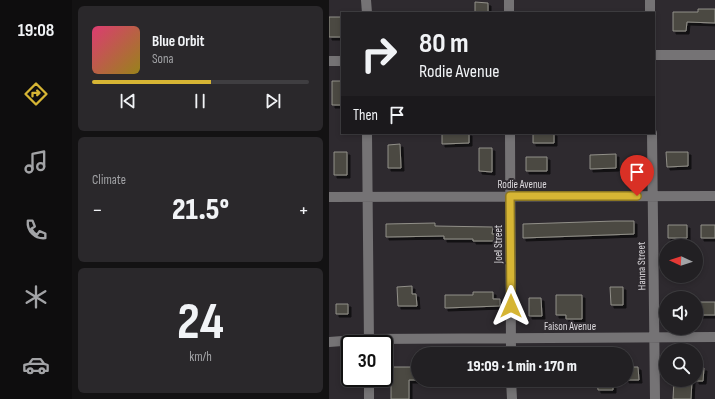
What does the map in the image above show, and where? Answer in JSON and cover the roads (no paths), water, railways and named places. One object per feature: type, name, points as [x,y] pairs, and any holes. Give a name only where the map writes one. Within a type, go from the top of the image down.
[{"type":"street","points":[[367,0],[367,12]]},
{"type":"street","points":[[509,0],[509,12]]},
{"type":"street","points":[[650,0],[650,12]]},
{"type":"street","points":[[655,55],[715,55]]},
{"type":"street","points":[[329,61],[341,61]]},
{"type":"street","points":[[367,134],[369,335]]},
{"type":"street","name":"Joel Street","points":[[510,134],[511,347]]},
{"type":"street","name":"Hanna Street","points":[[652,134],[655,399]]},
{"type":"street","name":"Rodie Avenue","points":[[329,197],[715,196]]},
{"type":"street","name":"Faison Avenue","points":[[393,340],[511,338],[715,337]]},
{"type":"street","name":"Faison Avenue","points":[[329,342],[341,342]]},
{"type":"street","points":[[369,387],[369,399]]},
{"type":"street","points":[[511,387],[511,399]]}]
